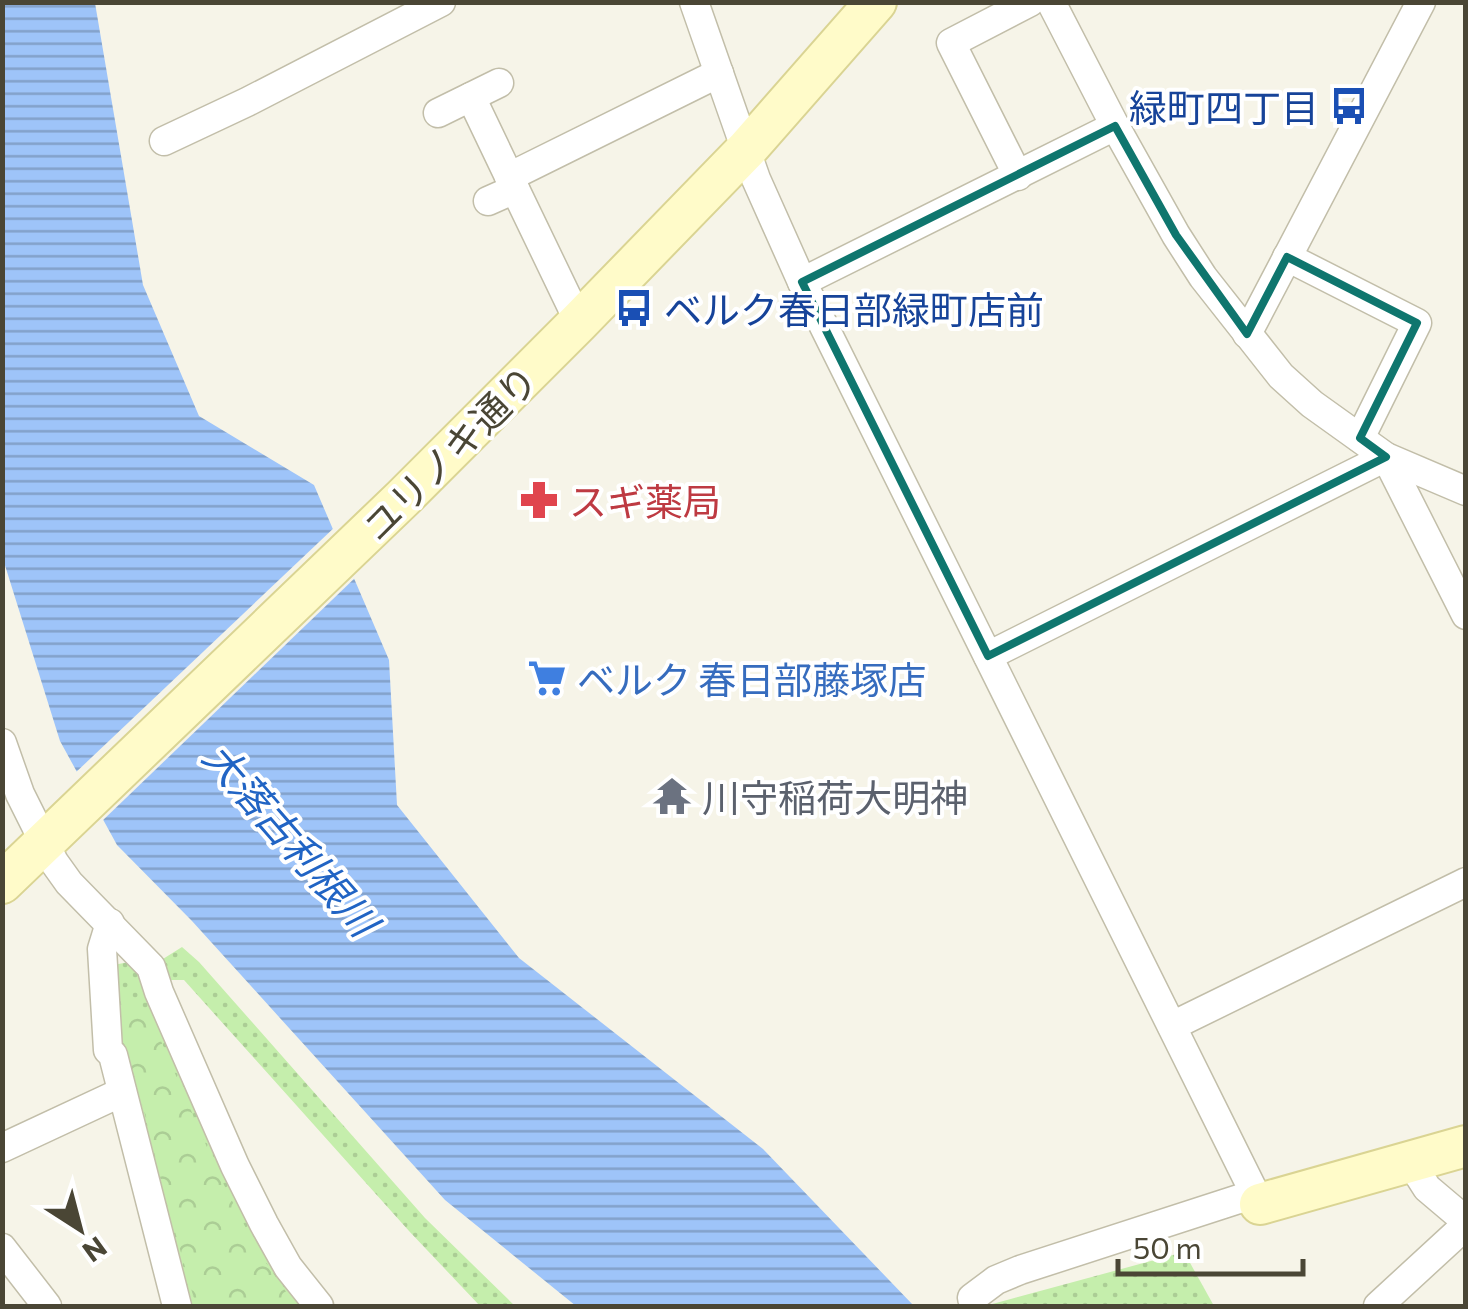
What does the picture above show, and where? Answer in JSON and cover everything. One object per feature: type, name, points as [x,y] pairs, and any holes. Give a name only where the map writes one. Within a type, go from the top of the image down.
[{"type":"street","points":[[164,140],[441,2]]},
{"type":"street","points":[[694,2],[756,178],[802,282],[1260,1204]]},
{"type":"street","name":"ユリノキ通り","points":[[2,883],[579,322],[747,149],[876,2]]},
{"type":"street","points":[[1018,176],[952,44],[1030,2]]},
{"type":"street","points":[[1050,2],[1176,235],[1203,277],[1281,376],[1312,404],[1386,457],[1466,491]]},
{"type":"street","points":[[1247,334],[1420,2]]},
{"type":"street","points":[[488,202],[512,183],[719,72]]},
{"type":"street","points":[[438,113],[499,82]]},
{"type":"street","points":[[471,97],[579,322]]},
{"type":"street","points":[[802,282],[1116,126]]},
{"type":"street","points":[[1287,257],[1417,323],[1360,438]]},
{"type":"street","points":[[988,656],[1386,457]]},
{"type":"street","points":[[1386,457],[1466,615]]},
{"type":"street","points":[[2,742],[20,794],[54,862],[69,883],[151,967],[158,992],[235,1166],[288,1267],[319,1306]]},
{"type":"street","points":[[1172,1026],[1466,882]]},
{"type":"street","points":[[110,923],[102,949],[108,1050],[113,1056],[177,1306]]},
{"type":"street","points":[[2,1148],[122,1092]]},
{"type":"street","points":[[972,1298],[996,1280],[1020,1270],[1242,1198],[1260,1204],[1466,1146]]},
{"type":"street","points":[[1378,1306],[1466,1223],[1427,1188],[1411,1162]]},
{"type":"street","points":[[2,1248],[47,1306]]},
{"type":"highlighted area","points":[[1115,126],[1176,235],[1247,334],[1287,257],[1417,323],[1360,438],[1386,457],[988,656],[802,282]]},
{"type":"green space","points":[[182,947],[425,1218],[515,1306],[480,1306],[184,980],[165,980],[310,1306],[188,1306],[112,1021],[108,966],[129,962],[139,974]]},
{"type":"green space","points":[[119,987],[148,1011],[219,1175],[257,1250],[296,1306],[196,1306],[122,1037]]},
{"type":"green space","points":[[1184,1252],[1214,1306],[985,1306]]},
{"type":"water","name":"大落古利根川","points":[[2,3],[95,3],[143,285],[199,416],[314,485],[389,660],[397,805],[519,958],[763,1149],[914,1306],[576,1306],[445,1200],[192,921],[117,845],[60,741],[3,559]]},
{"type":"pier","points":[[337,525],[358,575],[100,823],[73,775]]},
{"type":"place","name":"緑町四丁目","points":[[1349,106]]},
{"type":"place","name":"ベルク春日部緑町店前","points":[[634,308]]},
{"type":"place","name":"スギ薬局","points":[[539,500]]},
{"type":"place","name":"ベルク 春日部藤塚店","points":[[547,678]]},
{"type":"place","name":"川守稲荷大明神","points":[[672,796]]}]
